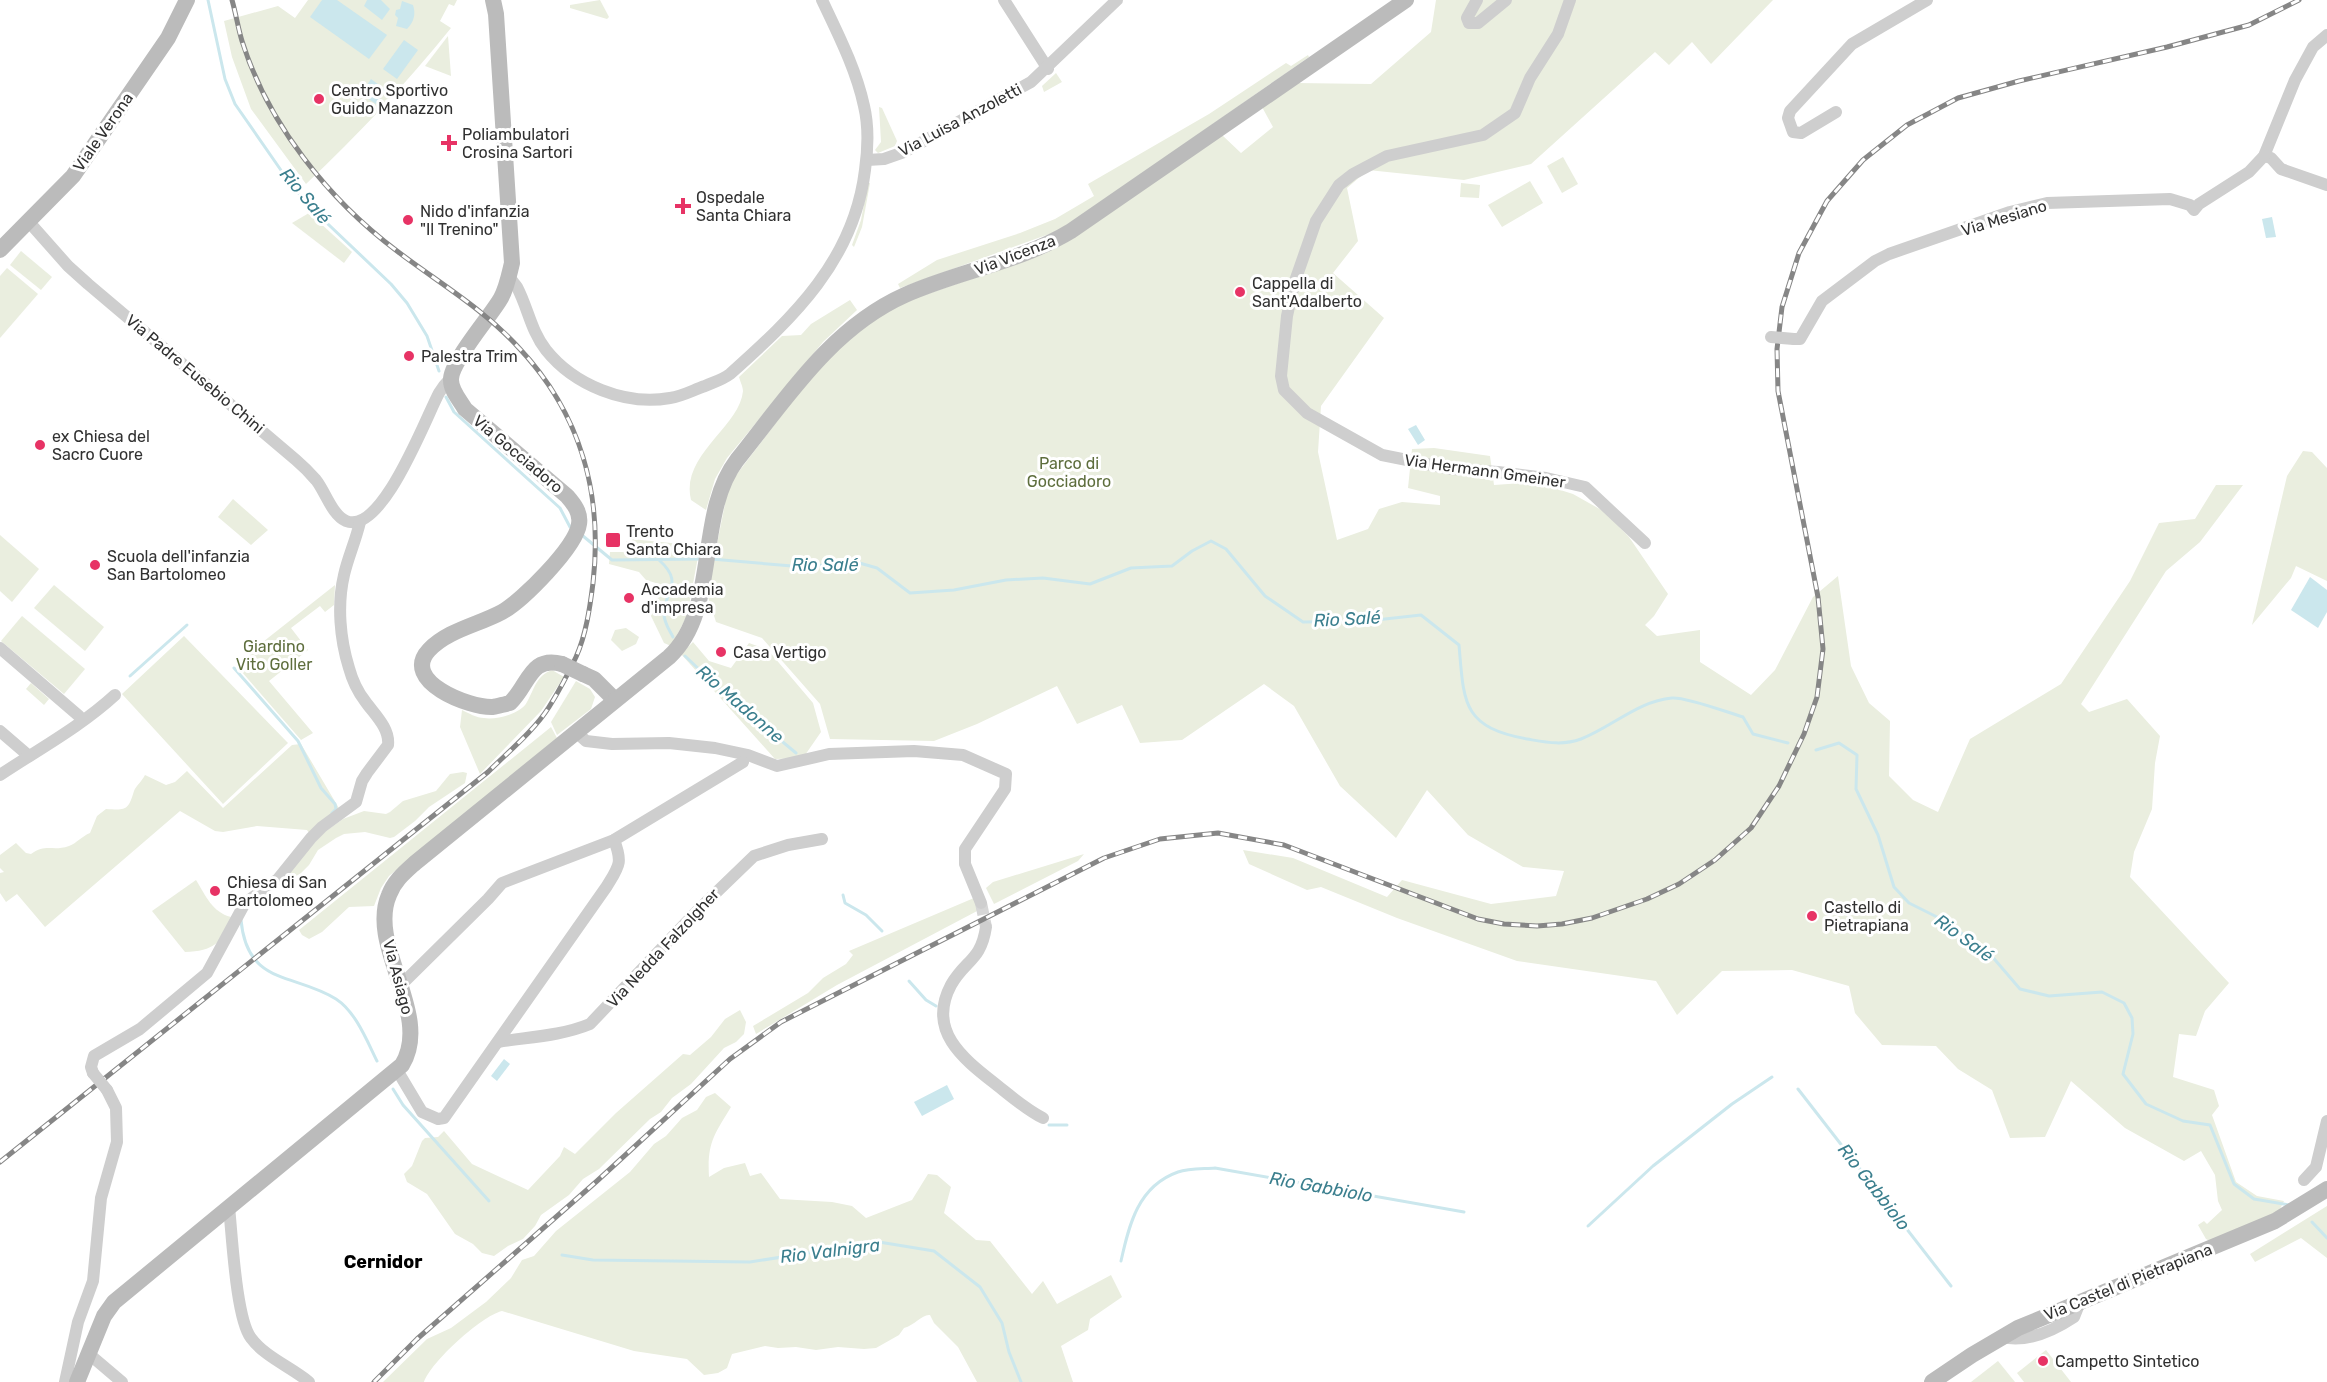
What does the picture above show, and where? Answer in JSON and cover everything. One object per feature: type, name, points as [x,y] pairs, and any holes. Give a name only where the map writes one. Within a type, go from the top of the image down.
[{"type":"main road","name":"Viale Verona","points":[[0,250],[67,182],[102,136],[168,38],[187,0]]},
{"type":"main road","name":"Via Vicenza","points":[[705,566],[724,479],[736,460],[821,357],[860,321],[907,294],[1042,247],[1065,235],[1406,0]]},
{"type":"main road","points":[[450,379],[475,318],[509,276],[513,263],[498,5]]},
{"type":"main road","name":"Via Gocciadoro","points":[[450,379],[453,391],[465,409],[567,496],[579,514],[580,522],[579,528],[568,545],[521,599],[502,612],[451,634],[430,649],[424,656],[422,666],[425,675],[448,696],[493,707],[510,703],[536,667],[550,661],[594,679],[615,700]]},
{"type":"main road","name":"Via Asiago","points":[[77,1382],[104,1316],[114,1302],[398,1070],[409,1051],[411,1036],[410,1024],[386,931],[384,915],[389,893],[398,879],[681,644],[695,617],[705,566]]},
{"type":"main road","name":"Via Castel di Pietrapiana","points":[[1932,1382],[2002,1337],[2038,1318],[2275,1221],[2327,1189]]},
{"type":"street","points":[[509,276],[518,289],[537,337],[546,349],[569,372],[596,388],[626,398],[655,400],[687,394],[720,381],[744,362],[797,309],[823,279],[837,256],[859,207],[867,160],[868,132],[861,92],[822,0]]},
{"type":"street","points":[[1004,0],[1048,69]]},
{"type":"street","name":"Via Luisa Anzoletti","points":[[867,160],[884,159],[904,152],[1031,82],[1048,69],[1117,0]]},
{"type":"street","points":[[1477,0],[1467,18],[1473,25],[1506,0]]},
{"type":"street","name":"Via Hermann Gmeiner","points":[[1570,0],[1558,34],[1530,78],[1515,113],[1483,135],[1388,156],[1353,174],[1339,185],[1317,221],[1294,284],[1287,316],[1281,376],[1284,390],[1307,413],[1382,455],[1452,469],[1546,478],[1586,486],[1645,543]]},
{"type":"street","points":[[1836,112],[1801,134],[1793,132],[1788,118],[1790,111],[1852,45],[1927,0]]},
{"type":"street","name":"Via Mesiano","points":[[1770,337],[1797,339],[1821,301],[1875,261],[1889,254],[2010,213],[2047,203],[2170,199],[2190,206],[2194,210],[2199,204],[2249,172],[2264,156],[2295,80],[2313,46],[2327,35]]},
{"type":"street","points":[[2264,156],[2271,158],[2281,169],[2327,185]]},
{"type":"street","name":"Via Padre Eusebio Chini","points":[[29,222],[68,266],[88,284],[296,460],[316,480],[339,516],[345,520],[360,522]]},
{"type":"street","points":[[65,1382],[78,1322],[93,1281],[101,1198],[117,1142],[116,1108],[107,1090],[93,1073],[91,1067],[94,1056],[140,1029],[207,973],[245,903],[278,879],[310,838],[356,802],[362,781],[388,746],[386,732],[378,714],[364,700],[349,669],[341,622],[341,593],[344,574],[360,522],[369,517],[395,481],[439,392],[450,379]]},
{"type":"street","points":[[0,648],[79,716]]},
{"type":"street","points":[[0,775],[84,721],[115,695]]},
{"type":"street","points":[[0,730],[29,756]]},
{"type":"street","points":[[576,732],[586,741],[612,744],[669,743],[714,748],[748,755],[777,766],[829,754],[914,751],[963,755],[980,762],[1006,774],[1005,789],[966,849],[965,864],[981,903]]},
{"type":"street","points":[[399,983],[405,980],[502,883],[614,840],[743,762]]},
{"type":"street","name":"Via Nedda Falzolgher","points":[[498,1042],[570,1032],[590,1024],[696,912],[754,856],[788,845],[822,838]]},
{"type":"street","points":[[398,1070],[422,1112],[438,1119],[444,1118],[620,865],[620,855],[614,840]]},
{"type":"street","points":[[986,927],[984,944],[974,960],[953,982],[944,1001],[945,1031],[956,1050],[973,1066],[1030,1112],[1043,1119]]},
{"type":"street","points":[[2304,1180],[2316,1167],[2327,1121]]},
{"type":"street","points":[[230,1207],[235,1266],[245,1328],[260,1348],[309,1382]]},
{"type":"street","points":[[89,1354],[122,1382]]},
{"type":"green space","name":"Centro Sportivo Guido Manazzon","points":[[308,0],[457,0],[454,6],[449,4],[440,21],[451,28],[434,49],[381,109],[306,184],[251,109],[232,57],[224,21],[278,6],[295,18]]},
{"type":"green space","points":[[600,0],[609,17],[607,19],[570,8],[570,5]]},
{"type":"green space","name":"Parco di Gocciadoro","points":[[1436,0],[1773,0],[1711,64],[1692,42],[1669,65],[1655,52],[1531,164],[1464,180],[1368,170],[1347,188],[1358,241],[1333,273],[1384,318],[1321,406],[1318,452],[1337,540],[1368,529],[1379,509],[1402,502],[1440,505],[1440,496],[1408,488],[1412,449],[1434,448],[1490,456],[1494,485],[1535,482],[1573,494],[1605,512],[1629,537],[1668,594],[1654,616],[1645,625],[1657,636],[1700,630],[1700,662],[1751,695],[1775,670],[1813,597],[1838,576],[1851,666],[1869,703],[1890,721],[1889,776],[1913,800],[1938,812],[1970,739],[2061,684],[2130,581],[2159,523],[2195,519],[2216,485],[2243,485],[2200,542],[2166,571],[2081,704],[2089,712],[2127,699],[2160,736],[2155,763],[2152,809],[2134,852],[2130,877],[2229,983],[2205,1011],[2196,1036],[2179,1034],[2173,1077],[2214,1090],[2219,1106],[2212,1115],[2236,1182],[2257,1196],[2284,1201],[2275,1219],[2216,1244],[2206,1239],[2198,1225],[2204,1221],[2207,1224],[2222,1210],[2218,1201],[2215,1175],[2201,1151],[2184,1161],[2125,1128],[2071,1081],[2045,1137],[2010,1138],[1992,1090],[1958,1069],[1936,1046],[1882,1045],[1855,1013],[1849,986],[1792,970],[1722,971],[1677,1015],[1656,981],[1517,961],[1397,918],[1321,887],[1307,890],[1249,864],[1243,850],[1293,858],[1387,897],[1402,880],[1491,904],[1556,896],[1564,871],[1523,867],[1468,835],[1427,790],[1396,838],[1340,786],[1294,706],[1264,684],[1182,740],[1140,743],[1122,705],[1077,724],[1057,686],[977,724],[934,741],[830,739],[820,704],[762,638],[716,622],[707,594],[725,504],[724,491],[816,370],[861,326],[910,300],[1046,253],[1222,135],[1241,153],[1273,127],[1262,107],[1296,83],[1371,84],[1431,32]]},
{"type":"green space","points":[[448,36],[451,76],[425,66]]},
{"type":"green space","points":[[1308,55],[1309,57],[1074,221],[1052,233],[900,288],[898,284],[937,260],[1055,219],[1094,196],[1088,184],[1209,114],[1286,63],[1291,66]]},
{"type":"green space","points":[[1056,73],[1062,82],[1044,92],[1042,86]]},
{"type":"green space","points":[[879,107],[882,108],[897,141],[895,146],[878,153],[875,150],[881,142]]},
{"type":"green space","points":[[1563,157],[1578,184],[1562,193],[1547,166]]},
{"type":"green space","points":[[1530,181],[1543,203],[1502,227],[1488,205]]},
{"type":"green space","points":[[868,183],[870,183],[862,227],[854,247],[852,245],[861,220]]},
{"type":"green space","points":[[1461,183],[1480,185],[1479,198],[1460,197]]},
{"type":"green space","points":[[309,213],[352,252],[344,263],[292,223]]},
{"type":"green space","points":[[21,251],[52,277],[41,290],[10,265]]},
{"type":"green space","points":[[7,268],[38,294],[0,338],[0,276]]},
{"type":"green space","points":[[850,300],[857,310],[823,342],[727,458],[715,479],[706,510],[691,500],[690,484],[694,469],[739,404],[743,391],[739,377],[782,336],[801,335],[811,324]]},
{"type":"green space","points":[[2303,451],[2312,452],[2327,468],[2327,581],[2296,566],[2291,578],[2252,625],[2287,476]]},
{"type":"green space","points":[[233,499],[268,530],[251,545],[218,517]]},
{"type":"green space","points":[[0,535],[39,569],[12,602],[0,591]]},
{"type":"green space","points":[[632,539],[700,546],[687,616],[671,646],[664,643],[651,616],[659,584],[646,580],[639,572],[609,564],[610,552],[625,552],[626,541],[632,542]]},
{"type":"green space","points":[[54,585],[104,627],[85,651],[34,608]]},
{"type":"green space","name":"Giardino Vito Goller","points":[[335,585],[334,605],[325,612],[320,606],[291,628],[308,650],[269,681],[313,733],[301,740],[235,664]]},
{"type":"green space","points":[[22,616],[85,669],[64,694],[1,641]]},
{"type":"green space","points":[[626,628],[639,637],[636,644],[622,651],[611,640],[615,630]]},
{"type":"green space","points":[[184,636],[288,743],[223,804],[122,694]]},
{"type":"green space","points":[[693,642],[709,661],[731,668],[749,643],[768,650],[813,703],[821,732],[803,758],[775,759],[681,654]]},
{"type":"green space","points":[[552,670],[564,677],[541,711],[480,774],[460,727],[462,710],[478,717],[489,718],[514,713],[527,702],[539,679]]},
{"type":"green space","points":[[576,681],[590,689],[595,697],[591,709],[557,735],[551,722]]},
{"type":"green space","points":[[31,683],[49,699],[44,705],[26,689]]},
{"type":"green space","points":[[551,727],[557,738],[389,876],[374,906],[349,907],[322,932],[309,939],[302,935],[299,930]]},
{"type":"green space","points":[[301,744],[340,810],[311,836],[307,830],[257,826],[223,832],[215,831],[180,811],[45,927],[17,894],[6,902],[0,893],[0,873],[4,872],[0,868],[0,855],[16,843],[26,853],[31,854],[41,849],[63,848],[72,845],[90,833],[97,816],[106,809],[122,809],[128,806],[135,789],[145,775],[166,785],[175,782],[187,771],[223,808],[292,745]]},
{"type":"green space","points":[[467,773],[465,783],[429,807],[394,837],[365,832],[344,834],[318,850],[300,874],[284,882],[284,878],[322,834],[343,819],[364,811],[386,814],[403,801],[436,791],[450,774]]},
{"type":"green space","points":[[1084,854],[1078,861],[994,904],[986,888],[993,882]]},
{"type":"green space","points":[[196,880],[214,907],[224,915],[231,917],[216,944],[203,950],[185,952],[152,911]]},
{"type":"green space","points":[[974,898],[979,910],[837,985],[756,1034],[753,1026],[808,993],[823,978],[846,964],[853,955],[849,951]]},
{"type":"green space","points":[[740,1010],[746,1022],[744,1034],[736,1042],[724,1048],[691,1084],[672,1098],[661,1112],[650,1119],[599,1169],[583,1179],[569,1195],[541,1215],[523,1239],[494,1256],[482,1253],[473,1244],[455,1234],[427,1194],[407,1182],[404,1174],[412,1166],[422,1141],[425,1138],[438,1137],[444,1131],[472,1164],[528,1190],[560,1156],[564,1147],[575,1154],[616,1113],[683,1054],[690,1055],[711,1037],[725,1019]]},
{"type":"green space","points":[[715,1093],[731,1107],[713,1140],[709,1156],[709,1177],[724,1168],[745,1163],[750,1176],[761,1173],[780,1199],[832,1202],[852,1206],[866,1218],[912,1200],[928,1174],[937,1175],[951,1187],[944,1213],[976,1240],[990,1241],[1032,1294],[1043,1281],[1057,1304],[1111,1275],[1122,1297],[1090,1319],[1088,1330],[1061,1346],[1073,1382],[977,1382],[958,1347],[934,1323],[930,1315],[904,1328],[899,1335],[876,1348],[838,1347],[816,1350],[765,1346],[732,1354],[727,1368],[718,1373],[704,1375],[687,1359],[634,1351],[502,1311],[470,1330],[436,1363],[424,1382],[383,1382],[427,1339],[451,1328],[486,1302],[511,1278],[522,1260],[534,1256],[556,1231],[630,1172],[654,1144],[666,1136],[682,1118],[697,1110],[706,1097]]},
{"type":"green space","points":[[2327,1206],[2327,1258],[2301,1238],[2255,1262],[2250,1254]]},
{"type":"green space","name":"Campetto Sintetico","points":[[2046,1350],[2071,1382],[2024,1382],[2017,1373]]},
{"type":"green space","points":[[1998,1361],[2015,1382],[1971,1382]]},
{"type":"water","points":[[322,0],[337,0],[387,35],[369,59],[310,17]]},
{"type":"water","points":[[367,0],[381,0],[390,9],[382,20],[364,6]]},
{"type":"water","points":[[402,1],[413,5],[414,8],[413,21],[407,29],[396,26],[398,18],[395,15],[396,10],[400,9]]},
{"type":"water","points":[[404,40],[418,50],[397,79],[383,69]]},
{"type":"water","points":[[371,79],[386,90],[376,104],[361,94]]},
{"type":"water","points":[[2272,217],[2276,237],[2266,238],[2262,219]]},
{"type":"water","points":[[1416,425],[1425,440],[1418,445],[1408,429]]},
{"type":"water","points":[[2310,577],[2327,590],[2327,612],[2318,628],[2291,610]]},
{"type":"water","points":[[504,1059],[510,1064],[497,1081],[491,1076]]},
{"type":"water","points":[[947,1085],[954,1099],[922,1116],[914,1102]]},
{"type":"waterway","name":"Rio Salé","points":[[208,0],[225,79],[235,104],[285,176],[309,206],[391,284],[407,303],[427,336],[439,371]]},
{"type":"waterway","name":"Rio Salé","points":[[446,397],[454,412],[560,508],[570,527]]},
{"type":"waterway","name":"Rio Salé","points":[[583,536],[612,560],[702,559]]},
{"type":"waterway","name":"Rio Salé","points":[[711,559],[804,567],[856,562],[877,568],[910,593],[954,590],[1006,580],[1043,578],[1090,584],[1131,568],[1172,566],[1192,551],[1211,541],[1226,549],[1265,596],[1303,622],[1367,621],[1421,615],[1459,645],[1463,682],[1470,709],[1478,719],[1506,734],[1547,742],[1574,741],[1648,704],[1679,698],[1743,717],[1753,734],[1788,743]]},
{"type":"waterway","name":"Rio Madonne","points":[[659,560],[671,575],[671,587],[664,614],[673,637]]},
{"type":"waterway","name":"Rio Valnigra","points":[[130,676],[187,625]]},
{"type":"waterway","name":"Rio Madonne","points":[[685,656],[724,693],[796,753]]},
{"type":"waterway","name":"Rio Valnigra","points":[[234,668],[298,741],[321,788],[335,804],[336,809],[332,813]]},
{"type":"waterway","name":"Rio Salé","points":[[1816,750],[1839,743],[1857,755],[1856,789],[1878,835],[1894,887],[1909,903],[1943,920],[1990,954],[2020,989],[2049,996],[2102,992],[2124,1003],[2132,1018],[2133,1034],[2123,1074],[2146,1104],[2183,1121],[2210,1125],[2234,1184],[2254,1199],[2289,1205]]},
{"type":"waterway","name":"Rio Madonne","points":[[843,895],[845,903],[866,915],[882,931]]},
{"type":"waterway","name":"Rio Valnigra","points":[[241,920],[245,941],[253,957],[275,975],[336,999],[349,1011],[360,1027],[377,1061]]},
{"type":"waterway","name":"Rio Madonne","points":[[909,981],[926,1000],[936,1006]]},
{"type":"waterway","name":"Rio Gabbiolo","points":[[1588,1226],[1653,1166],[1732,1104],[1772,1077]]},
{"type":"waterway","name":"Rio Valnigra","points":[[393,1089],[403,1105],[489,1201]]},
{"type":"waterway","name":"Rio Gabbiolo","points":[[1798,1089],[1951,1286]]},
{"type":"waterway","name":"Rio Madonne","points":[[1049,1125],[1067,1125]]},
{"type":"waterway","name":"Rio Gabbiolo","points":[[1121,1261],[1132,1221],[1144,1197],[1164,1178],[1187,1170],[1215,1168],[1464,1212]]},
{"type":"waterway","name":"Rio Salé","points":[[2312,1222],[2327,1238]]},
{"type":"waterway","name":"Rio Valnigra","points":[[562,1255],[593,1260],[750,1262],[879,1242],[934,1251],[980,1287],[1002,1323],[1009,1352],[1021,1382]]},
{"type":"tunnel","points":[[981,903],[986,927]]},
{"type":"railway","points":[[0,1162],[488,772],[528,733],[549,707],[576,657],[587,621],[595,550],[590,487],[583,457],[558,400],[540,373],[519,348],[491,321],[372,231],[325,184],[304,158],[268,102],[253,72],[242,41],[232,0]]},
{"type":"railway","points":[[374,1382],[417,1339],[597,1181],[730,1059],[781,1022],[1104,858],[1160,839],[1218,833],[1284,845],[1478,919],[1504,924],[1537,926],[1592,918],[1647,899],[1679,884],[1715,860],[1751,828],[1779,786],[1804,734],[1817,697],[1823,649],[1818,597],[1778,391],[1777,349],[1782,307],[1799,253],[1827,201],[1863,160],[1907,125],[1958,98],[2249,25],[2299,0]]},
{"type":"place","name":"Centro Sportivo Guido Manazzon","points":[[319,99]]},
{"type":"place","name":"Poliambulatori Crosina Sartori","points":[[449,143]]},
{"type":"place","name":"Ospedale Santa Chiara","points":[[683,206]]},
{"type":"place","name":"Nido d'infanzia \"Il Trenino\"","points":[[408,220]]},
{"type":"place","name":"Cappella di Sant'Adalberto","points":[[1240,292]]},
{"type":"place","name":"Palestra Trim","points":[[409,356]]},
{"type":"place","name":"ex Chiesa del Sacro Cuore","points":[[40,445]]},
{"type":"place","name":"Trento Santa Chiara","points":[[613,540]]},
{"type":"place","name":"Scuola dell'infanzia San Bartolomeo","points":[[95,565]]},
{"type":"place","name":"Accademia d'impresa","points":[[629,598]]},
{"type":"place","name":"Casa Vertigo","points":[[721,652]]},
{"type":"place","name":"Chiesa di San Bartolomeo","points":[[215,891]]},
{"type":"place","name":"Castello di Pietrapiana","points":[[1812,916]]},
{"type":"place","name":"Campetto Sintetico","points":[[2043,1361]]},
{"type":"district","name":"Cernidor","points":[[383,1262]]}]
